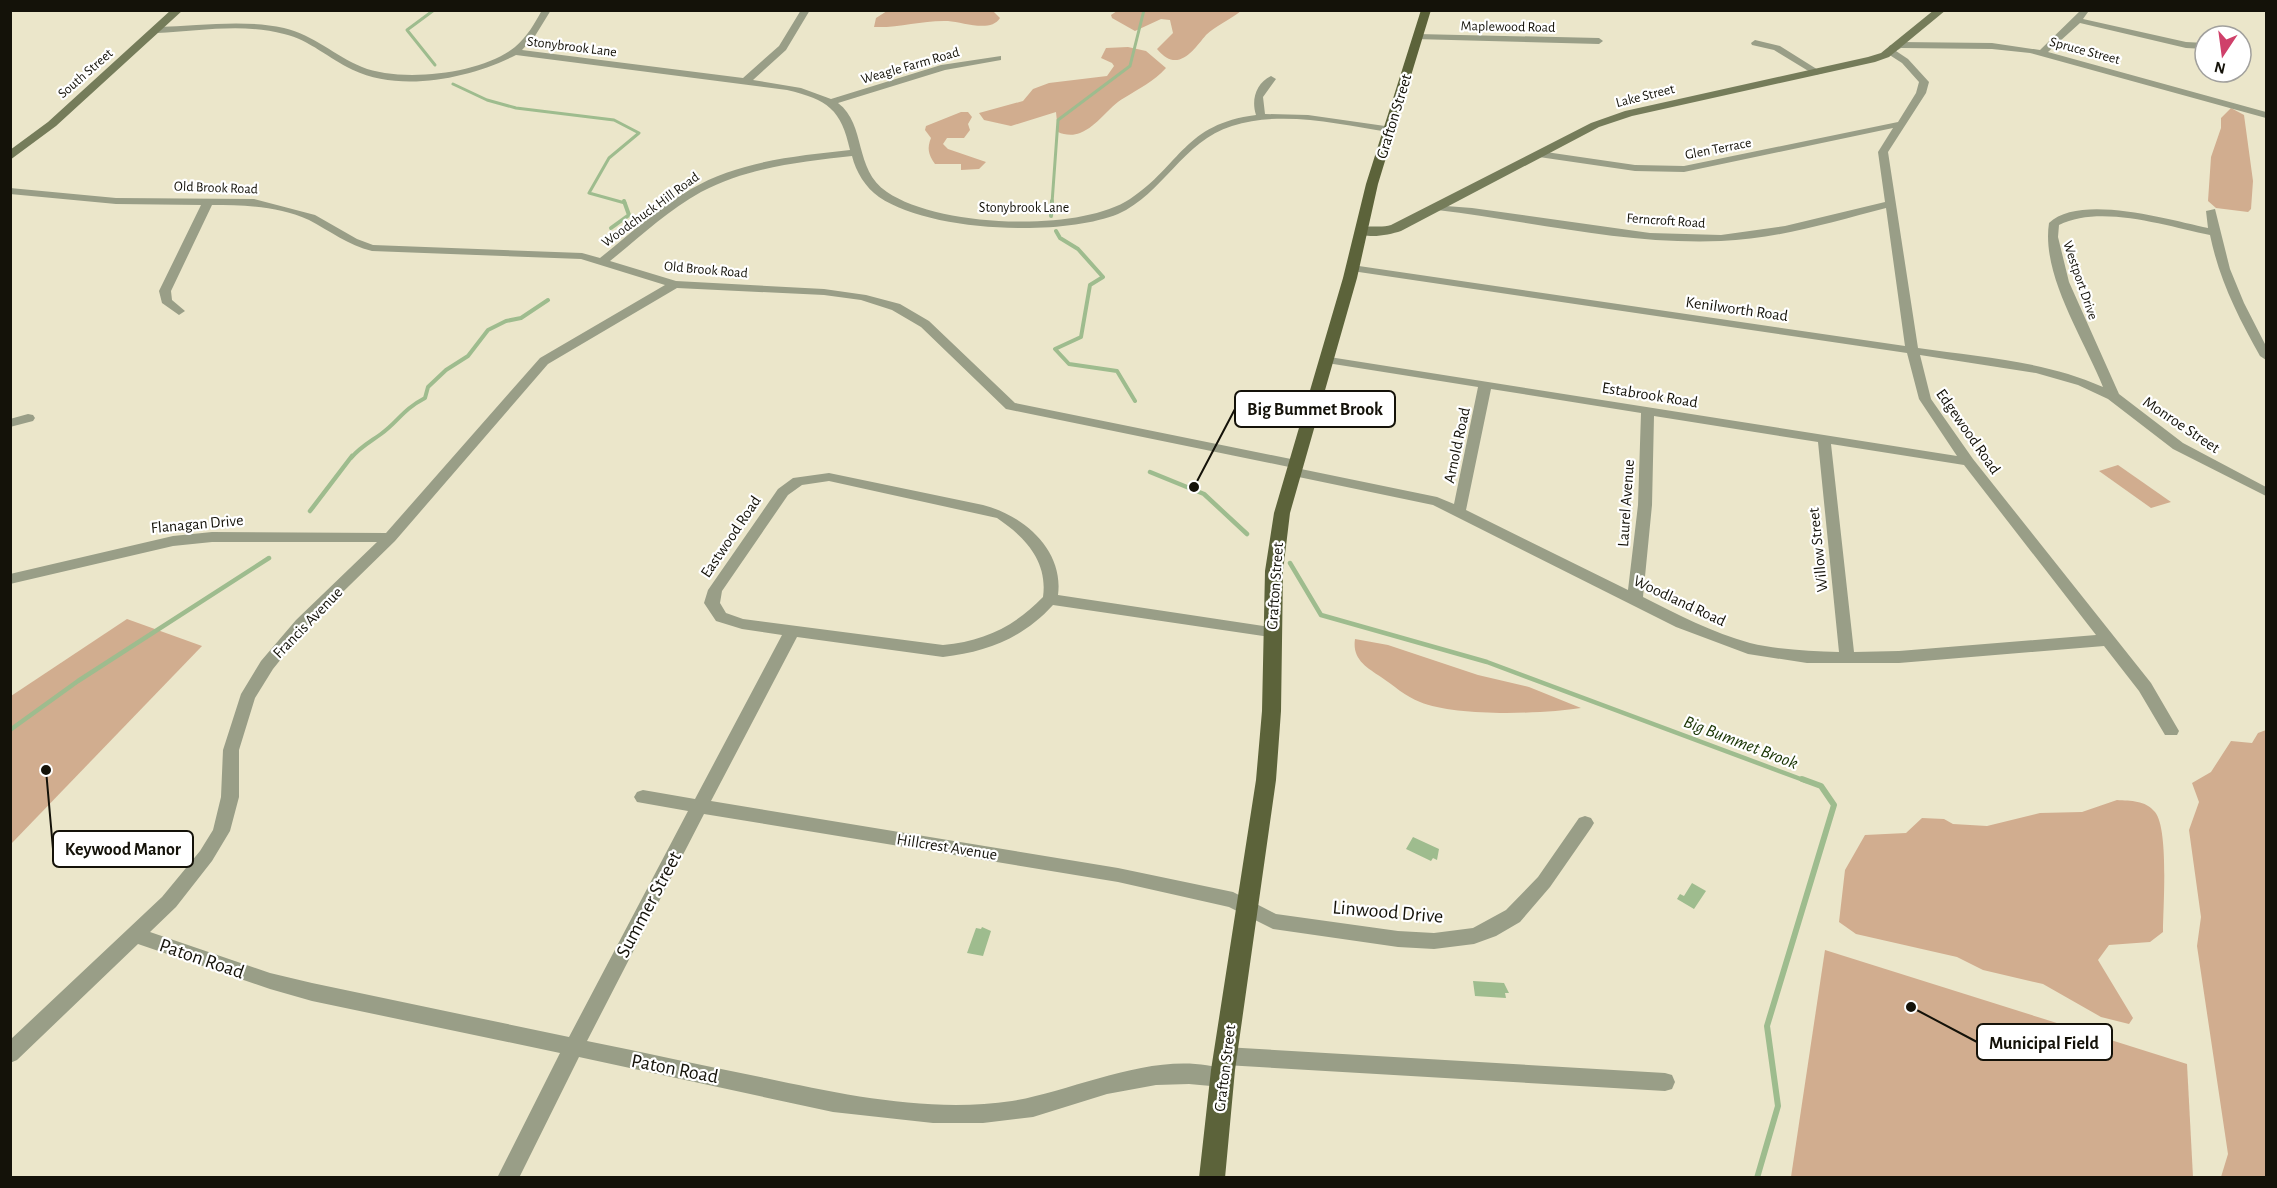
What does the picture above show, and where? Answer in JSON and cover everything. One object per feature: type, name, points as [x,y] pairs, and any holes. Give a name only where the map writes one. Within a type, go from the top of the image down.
[{"type":"main road","name":"Grafton Street","points":[[1212,1178],[1222,1078],[1248,908],[1270,739],[1270,632],[1275,549],[1295,468],[1389,129],[1426,10]]},
{"type":"street","name":"South Street","points":[[10,156],[46,129],[177,10]]},
{"type":"street","points":[[157,30],[250,27],[282,30],[305,38],[358,69],[400,77],[454,72],[483,65],[514,52],[531,36],[547,10]]},
{"type":"street","points":[[745,82],[783,48],[806,10]]},
{"type":"street","name":"Lake Street","points":[[1362,231],[1389,231],[1595,125],[1629,113],[1871,60],[1892,48],[1941,10]]},
{"type":"street","points":[[2043,52],[2084,12]]},
{"type":"street","points":[[2078,20],[2193,45]]},
{"type":"street","name":"Maplewood Road","points":[[1417,37],[1599,41]]},
{"type":"street","points":[[1755,43],[1777,48],[1818,73]]},
{"type":"street","name":"Spruce Street","points":[[1892,48],[1900,45],[1944,48],[1992,46],[2043,52],[2266,115]]},
{"type":"street","name":"Edgewood Road","points":[[1892,48],[1892,54],[1905,61],[1924,82],[1921,93],[1883,152],[1912,350],[1925,399],[1968,462],[2145,687],[2171,731]]},
{"type":"street","name":"Stonybrook Lane","points":[[514,52],[806,91],[831,102],[846,116],[855,153],[870,183],[894,200],[909,207],[980,222],[1070,221],[1116,212],[1132,203],[1200,136],[1229,123],[1262,118],[1304,118],[1389,129]]},
{"type":"street","name":"Weagle Farm Road","points":[[831,102],[944,67],[998,58]]},
{"type":"street","points":[[1262,118],[1257,100],[1261,90],[1271,79]]},
{"type":"street","name":"Glen Terrace","points":[[1539,154],[1644,168],[1684,169],[1900,124]]},
{"type":"street","name":"Woodchuck Hill Road","points":[[603,261],[692,193],[729,175],[783,161],[855,153]]},
{"type":"street","name":"Old Brook Road","points":[[10,191],[116,201],[255,202],[294,211],[319,220],[361,245],[386,250],[570,256],[603,261],[644,276],[675,284],[824,292],[879,301],[896,307],[926,324],[1011,406],[1295,468]]},
{"type":"street","points":[[179,311],[166,302],[165,291],[209,200]]},
{"type":"street","name":"Ferncroft Road","points":[[1437,207],[1665,237],[1720,238],[1764,234],[1891,204]]},
{"type":"street","points":[[2211,211],[2225,275],[2240,310],[2266,356]]},
{"type":"street","name":"Westport Drive","points":[[2113,396],[2085,336],[2051,241],[2054,223],[2074,214],[2096,213],[2214,233]]},
{"type":"street","name":"Kenilworth Road","points":[[1352,268],[2037,369],[2082,382],[2113,396]]},
{"type":"street","name":"Francis Avenue","points":[[10,1054],[135,935],[191,876],[221,831],[230,796],[231,750],[247,698],[267,664],[301,624],[390,538],[544,361],[675,284]]},
{"type":"street","name":"Estabrook Road","points":[[1327,359],[1968,462]]},
{"type":"street","name":"Arnold Road","points":[[1459,511],[1485,385]]},
{"type":"street","name":"Monroe Street","points":[[2113,396],[2178,446],[2266,492]]},
{"type":"street","name":"Laurel Avenue","points":[[1635,598],[1645,504],[1648,411]]},
{"type":"street","points":[[10,423],[28,418]]},
{"type":"street","name":"Willow Street","points":[[1824,439],[1847,658]]},
{"type":"street","name":"Woodland Road","points":[[1295,468],[1437,501],[1681,623],[1748,648],[1807,657],[1899,657],[2108,640]]},
{"type":"street","name":"Eastwood Road","points":[[818,476],[850,480],[1002,515],[1017,524],[1039,549],[1052,579],[1050,599],[1017,630],[986,645],[966,650],[922,650],[727,621],[716,613],[713,597],[783,492],[798,481],[818,476]]},
{"type":"street","name":"Flanagan Drive","points":[[10,579],[44,573],[152,544],[183,540],[291,536],[390,538]]},
{"type":"street","points":[[1050,599],[1270,632]]},
{"type":"street","name":"Summer Street","points":[[508,1178],[572,1049],[792,631]]},
{"type":"street","name":"Hillcrest Avenue","points":[[643,797],[1108,873],[1226,898],[1248,908]]},
{"type":"street","name":"Linwood Drive","points":[[1248,908],[1273,921],[1398,939],[1434,941],[1474,936],[1502,924],[1521,909],[1548,878],[1585,823]]},
{"type":"street","name":"Paton Road","points":[[135,935],[270,981],[572,1049],[832,1102],[898,1112],[986,1114],[1036,1107],[1093,1089],[1148,1077],[1195,1074],[1222,1078]]},
{"type":"street","points":[[1225,1056],[1665,1082]]},
{"type":"shaded area","points":[[887,11],[993,11],[1000,18],[984,26],[939,21],[874,27],[876,18]]},
{"type":"shaded area","points":[[1117,11],[1241,11],[1209,32],[1185,57],[1172,60],[1157,49],[1173,33],[1170,20],[1161,19],[1135,31],[1112,18],[1111,15]]},
{"type":"shaded area","points":[[1128,47],[1146,51],[1166,68],[1151,81],[1118,102],[1092,126],[1080,133],[1069,135],[1058,132],[1056,112],[1011,126],[984,120],[979,113],[1023,101],[1033,89],[1049,83],[1107,76],[1114,66],[1101,58],[1106,48]]},
{"type":"shaded area","points":[[2231,108],[2244,115],[2253,181],[2251,209],[2248,212],[2216,208],[2208,201],[2211,157],[2221,128],[2221,118]]},
{"type":"shaded area","points":[[961,112],[968,112],[972,117],[968,124],[970,130],[964,138],[947,138],[943,144],[948,149],[986,162],[979,169],[961,170],[961,164],[935,164],[930,154],[931,138],[925,130],[926,126]]},
{"type":"shaded area","points":[[2118,465],[2171,502],[2151,508],[2099,471]]},
{"type":"shaded area","points":[[127,619],[202,646],[11,844],[11,696]]},
{"type":"shaded area","points":[[1355,639],[1388,645],[1478,675],[1529,687],[1581,708],[1499,713],[1436,707],[1410,697],[1365,666],[1356,652]]},
{"type":"shaded area","points":[[2266,730],[2266,1177],[2221,1177],[2228,1154],[2197,946],[2201,917],[2189,830],[2199,802],[2192,783],[2211,772],[2231,741],[2252,743],[2258,733]]},
{"type":"shaded area","points":[[2117,800],[2142,803],[2155,812],[2159,821],[2164,851],[2163,932],[2150,942],[2109,945],[2098,960],[2133,1018],[2129,1024],[2101,1017],[2043,984],[1983,970],[1957,957],[1856,934],[1839,922],[1845,870],[1865,835],[1906,833],[1922,818],[1944,819],[1953,824],[1987,826],[2040,813],[2082,812]]},
{"type":"shaded area","points":[[1413,837],[1439,849],[1437,860],[1433,858],[1431,861],[1406,849]]},
{"type":"shaded area","points":[[1692,883],[1706,891],[1694,909],[1677,899],[1680,894],[1684,896]]},
{"type":"shaded area","points":[[982,927],[991,931],[983,956],[967,953],[976,928],[981,929]]},
{"type":"shaded area","points":[[1825,950],[2187,1064],[2193,1177],[1791,1177]]},
{"type":"shaded area","points":[[1473,981],[1504,983],[1509,993],[1505,993],[1506,998],[1475,996]]},
{"type":"waterway","points":[[434,10],[407,30],[435,65]]},
{"type":"waterway","name":"Big Bummet Brook","points":[[1052,203],[1058,120],[1130,66],[1144,10]]},
{"type":"waterway","points":[[453,84],[487,100],[516,108],[614,120],[639,133],[609,158],[589,193],[625,203]]},
{"type":"waterway","name":"Big Bummet Brook","points":[[1051,216],[1052,201]]},
{"type":"waterway","points":[[611,228],[629,215],[625,203]]},
{"type":"waterway","name":"Big Bummet Brook","points":[[1056,231],[1060,238],[1078,249],[1103,277],[1090,285],[1081,337],[1055,349],[1069,364],[1117,371],[1135,401]]},
{"type":"waterway","points":[[351,458],[411,407],[425,398],[428,387],[446,370],[468,356],[488,330],[506,321],[521,318],[548,300]]},
{"type":"waterway","points":[[310,511],[352,456]]},
{"type":"waterway","name":"Big Bummet Brook","points":[[1150,472],[1204,494],[1247,534]]},
{"type":"waterway","points":[[10,730],[78,681],[269,558]]},
{"type":"waterway","name":"Big Bummet Brook","points":[[1290,563],[1321,615],[1487,662],[1806,781]]},
{"type":"waterway","name":"Big Bummet Brook","points":[[1757,1178],[1778,1106],[1767,1026],[1834,805],[1821,786],[1802,779]]},
{"type":"place","name":"Big Bummet Brook","points":[[1194,487]]},
{"type":"place","name":"Keywood Manor","points":[[46,770]]},
{"type":"place","name":"Municipal Field","points":[[1911,1007]]}]
